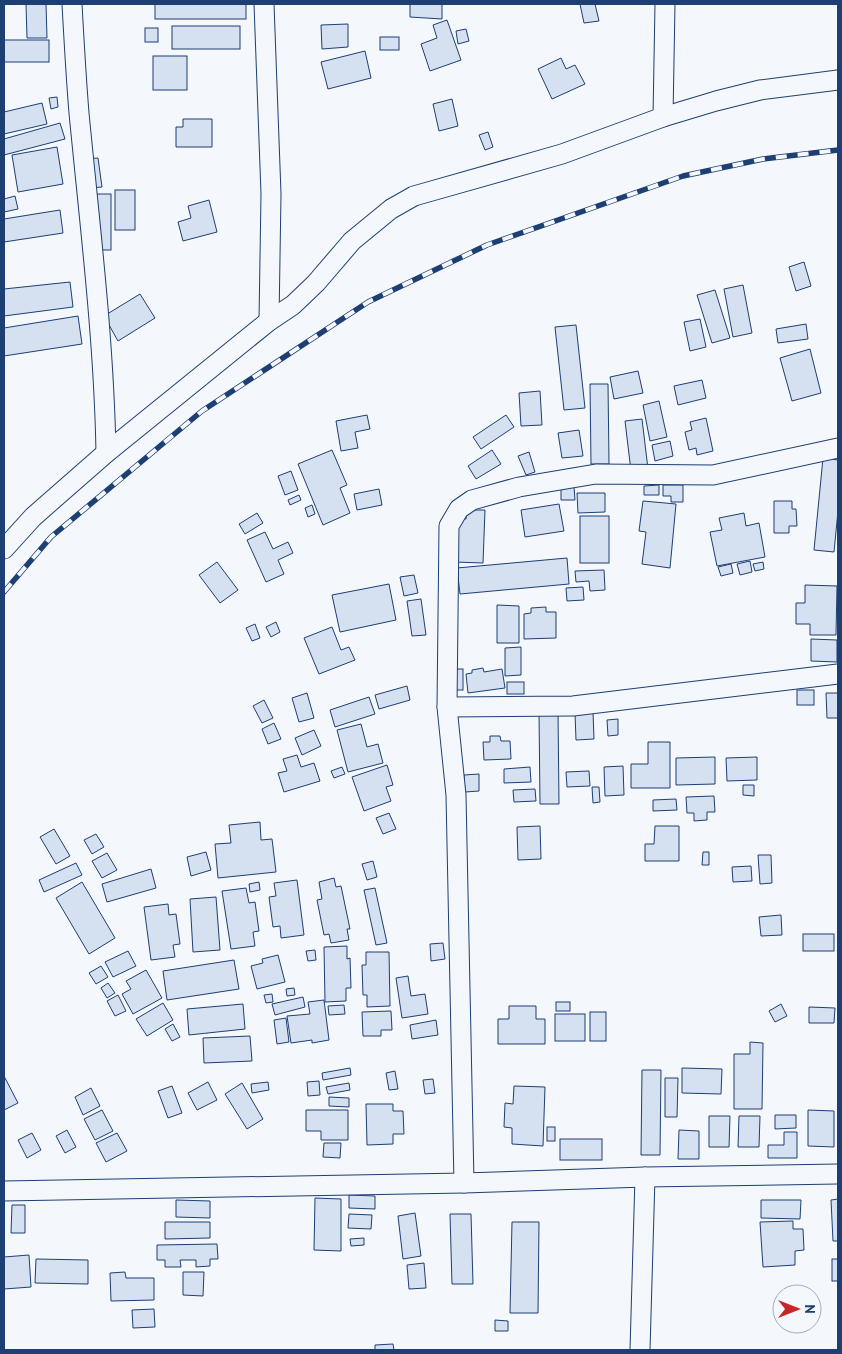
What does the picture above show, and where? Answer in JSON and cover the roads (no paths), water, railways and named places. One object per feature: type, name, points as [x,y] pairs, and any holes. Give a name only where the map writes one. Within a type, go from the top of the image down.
[{"type":"street","points":[[72,4],[79,112],[92,228],[105,402],[106,454]]},
{"type":"street","points":[[264,4],[271,194],[269,321]]},
{"type":"street","points":[[663,116],[665,4]]},
{"type":"street","points":[[4,549],[33,517],[106,454],[269,321],[293,304],[316,283],[352,241],[391,209],[414,196],[562,154],[663,116],[760,90],[838,80]]},
{"type":"street","points":[[464,1183],[456,795],[447,707],[449,526],[459,509],[472,500],[519,487],[596,474],[713,475],[838,448]]},
{"type":"street","points":[[447,707],[572,706],[838,674]]},
{"type":"street","points":[[4,1191],[838,1174]]},
{"type":"street","points":[[640,1350],[645,1177]]},
{"type":"railway","points":[[4,592],[51,537],[202,411],[368,302],[487,245],[683,176],[763,159],[838,150]]}]
